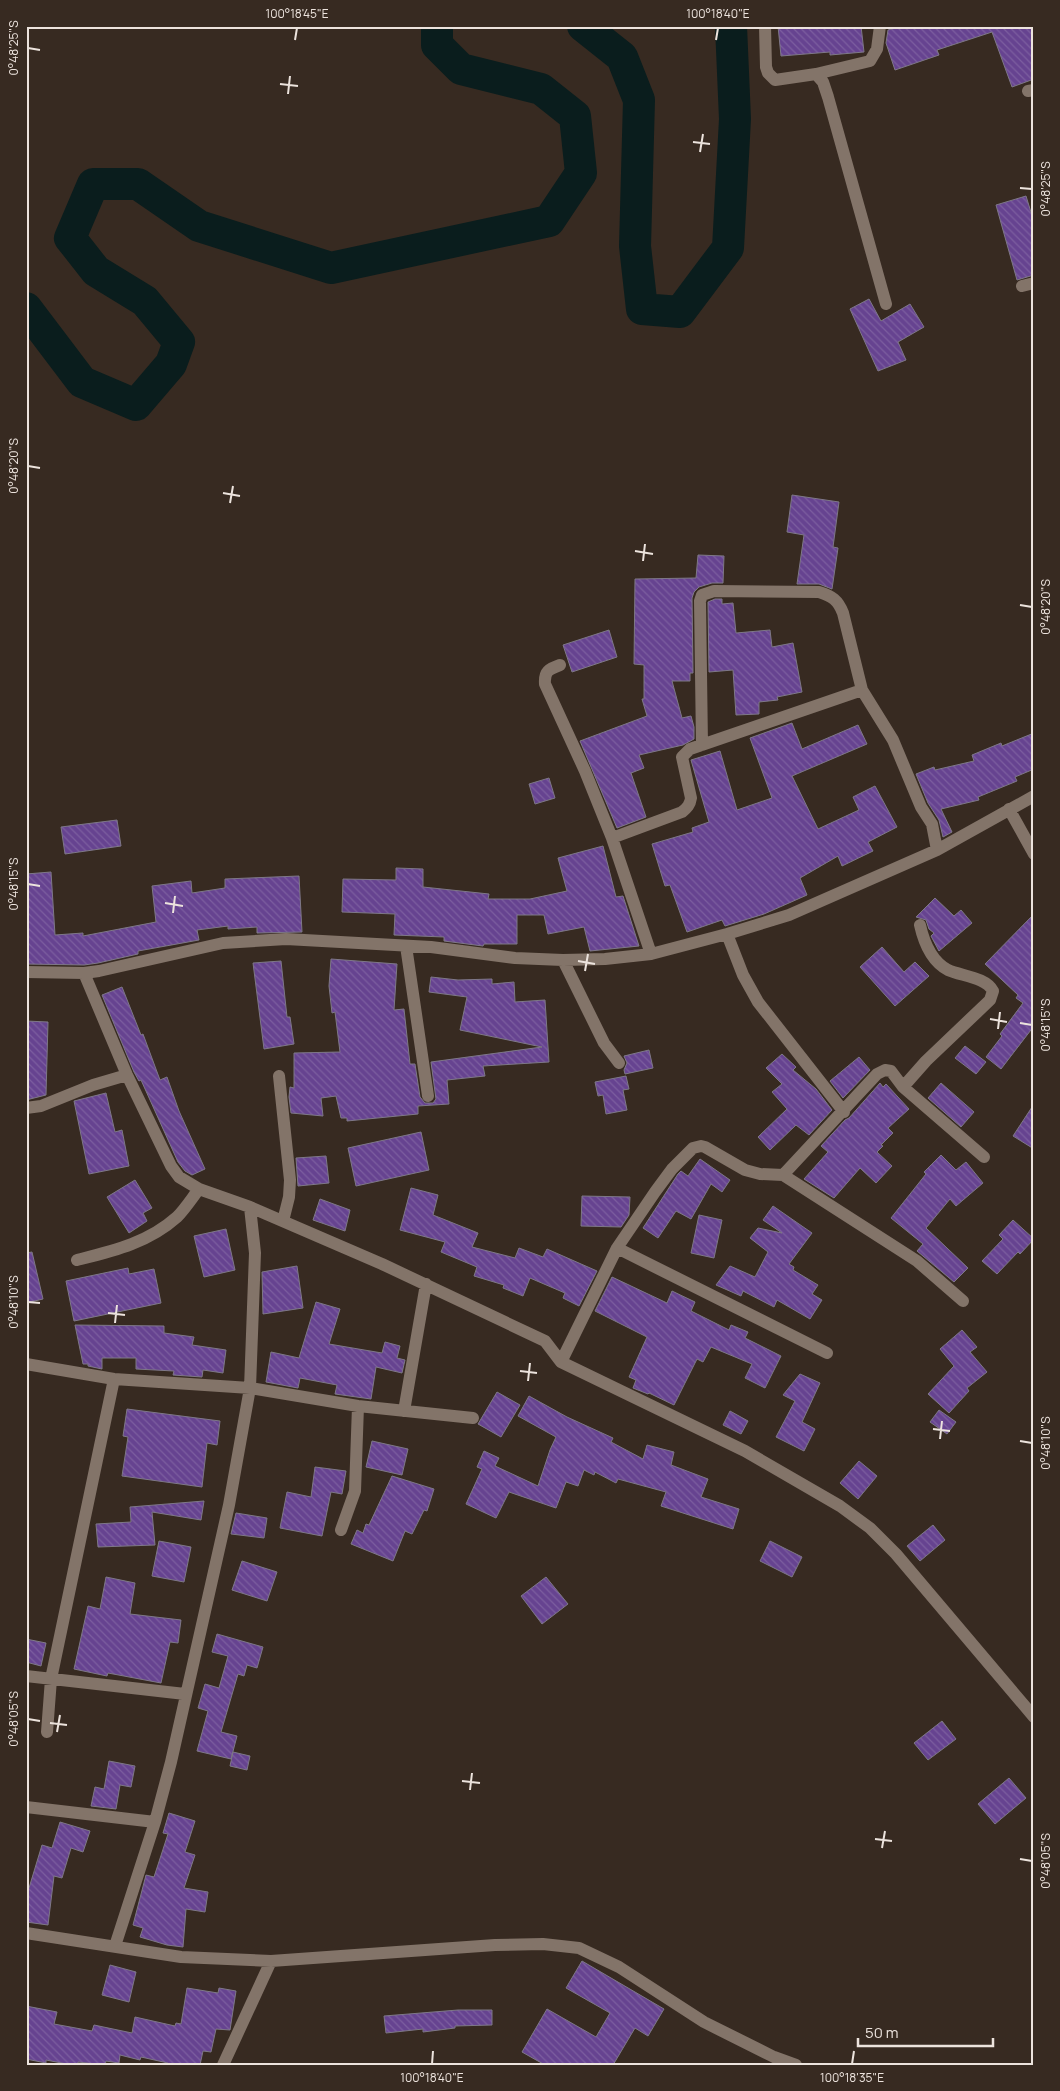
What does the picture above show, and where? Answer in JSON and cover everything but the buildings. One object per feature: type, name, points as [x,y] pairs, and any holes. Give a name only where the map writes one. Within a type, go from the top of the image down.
[{"type":"street","points":[[765,26],[766,67],[771,78],[776,80],[816,74],[870,60],[877,49],[880,26]]},
{"type":"street","points":[[816,74],[823,82],[828,97],[886,304]]},
{"type":"street","points":[[702,745],[700,601],[702,595],[707,592],[819,592],[831,596],[839,603],[843,613],[862,690],[893,740],[921,807],[932,824],[937,850]]},
{"type":"street","points":[[560,665],[546,673],[545,684],[585,771],[612,838],[651,954]]},
{"type":"street","points":[[612,838],[682,812],[687,808],[691,798],[682,757],[690,749],[862,690]]},
{"type":"street","points":[[26,972],[84,973],[148,961],[223,943],[286,939],[431,947],[515,958],[563,960],[605,959],[651,954],[727,934],[789,914],[937,850],[1034,796]]},
{"type":"street","points":[[1009,809],[1034,854]]},
{"type":"street","points":[[903,1087],[926,1061],[990,1000],[993,991],[987,983],[948,969],[937,961],[926,945],[920,926]]},
{"type":"street","points":[[727,934],[743,975],[758,1002],[844,1112]]},
{"type":"street","points":[[406,946],[428,1096]]},
{"type":"street","points":[[563,960],[604,1043],[619,1063]]},
{"type":"street","points":[[84,973],[127,1075],[171,1166],[179,1177],[199,1189],[250,1207],[426,1284],[545,1341],[561,1362],[745,1451],[840,1506],[870,1528],[896,1554],[1034,1717]]},
{"type":"street","points":[[783,1175],[881,1071],[891,1071],[903,1087],[984,1157]]},
{"type":"street","points":[[26,1108],[41,1106],[93,1085],[127,1075]]},
{"type":"street","points":[[279,1076],[290,1180],[289,1197],[283,1221]]},
{"type":"street","points":[[561,1362],[617,1248],[672,1169],[697,1147],[705,1147],[745,1170],[760,1174],[783,1175],[917,1260],[963,1301]]},
{"type":"street","points":[[77,1260],[125,1248],[150,1238],[178,1216],[199,1189]]},
{"type":"street","points":[[115,1946],[155,1822],[171,1762],[229,1505],[250,1388],[255,1253],[250,1207]]},
{"type":"street","points":[[617,1248],[827,1353]]},
{"type":"street","points":[[404,1411],[426,1284]]},
{"type":"street","points":[[26,1364],[114,1379],[250,1388],[358,1406],[473,1418]]},
{"type":"street","points":[[47,1732],[51,1679],[114,1379]]},
{"type":"street","points":[[341,1530],[355,1491],[358,1406]]},
{"type":"street","points":[[26,1676],[186,1694]]},
{"type":"street","points":[[26,1807],[155,1822]]},
{"type":"street","points":[[26,1933],[181,1957],[271,1961],[542,1944],[579,1948],[619,1966],[704,2022],[774,2057],[796,2065]]},
{"type":"street","points":[[223,2065],[271,1961]]},
{"type":"waterway","points":[[26,308],[82,382],[136,405],[171,364],[179,342],[145,301],[96,271],[70,238],[93,184],[138,184],[199,226],[331,268],[549,221],[581,173],[575,116],[541,89],[461,69],[437,45],[437,26]]},
{"type":"waterway","points":[[583,26],[622,57],[639,100],[635,246],[642,309],[680,312],[728,248],[735,119],[731,26]]}]
